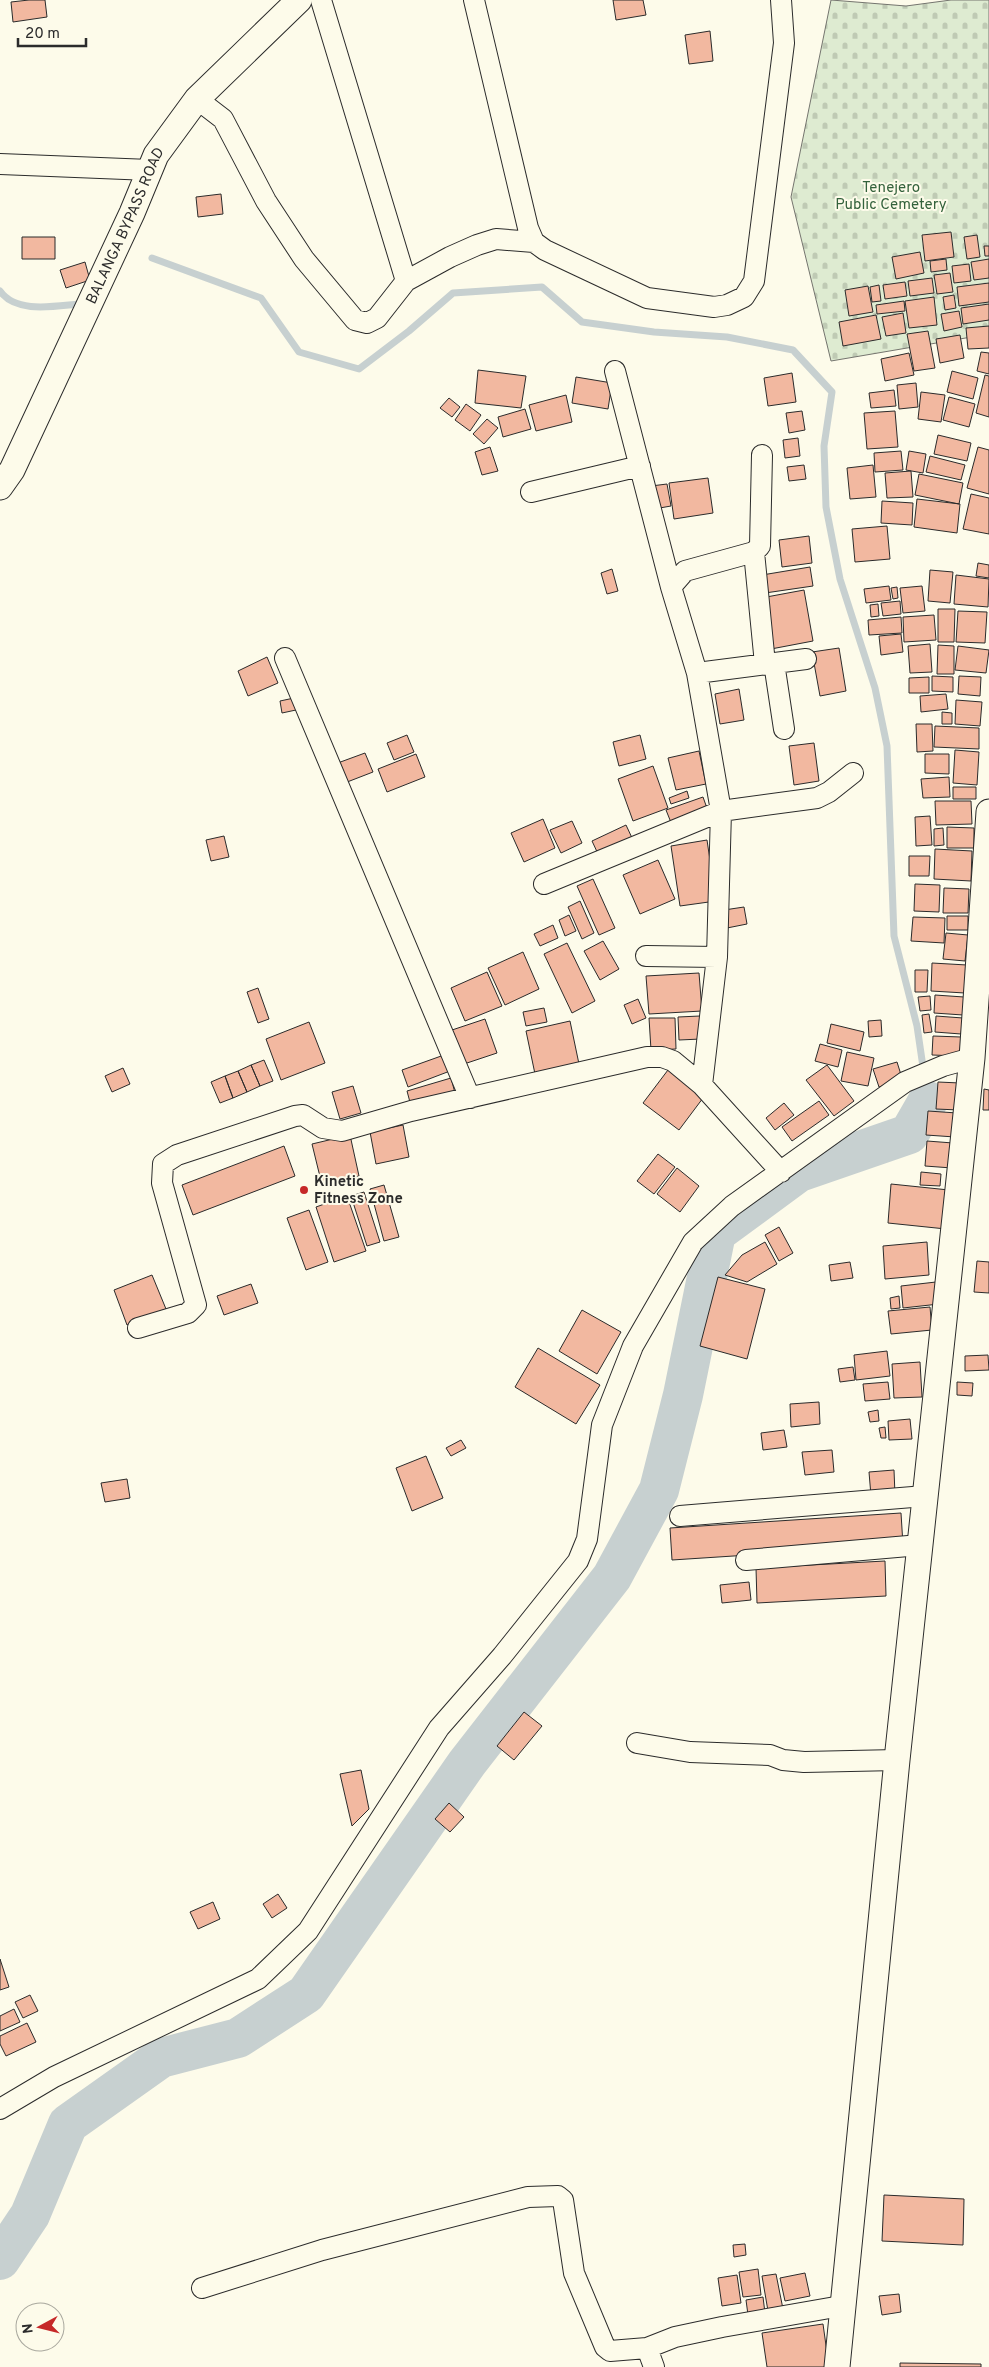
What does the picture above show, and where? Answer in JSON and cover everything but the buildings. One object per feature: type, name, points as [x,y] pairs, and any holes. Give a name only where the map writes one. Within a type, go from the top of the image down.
[{"type":"street","name":"BALANGA BYPASS ROAD","points":[[0,487],[12,470],[156,155],[197,99],[299,0]]},
{"type":"street","points":[[321,0],[406,281]]},
{"type":"street","points":[[474,0],[528,228],[534,242],[544,250],[647,298],[714,307],[727,305],[744,297],[754,281],[784,43],[781,0]]},
{"type":"street","points":[[197,99],[223,118],[266,201],[304,258],[355,320],[367,323],[377,318],[406,281],[477,245],[496,239],[534,242]]},
{"type":"street","points":[[0,164],[150,170]]},
{"type":"street","points":[[615,371],[671,587],[697,673],[721,811],[717,957],[702,1085]]},
{"type":"street","points":[[671,587],[685,571],[754,552],[760,546],[762,455]]},
{"type":"street","points":[[531,492],[640,466]]},
{"type":"street","points":[[754,552],[770,664],[784,729]]},
{"type":"street","points":[[284,658],[470,1098]]},
{"type":"street","points":[[697,673],[806,659]]},
{"type":"street","points":[[544,884],[721,811],[817,798],[829,792],[853,773]]},
{"type":"street","points":[[837,2367],[841,2306],[897,1760],[972,1058],[989,812]]},
{"type":"street","points":[[646,956],[717,957]]},
{"type":"street","points":[[138,1328],[188,1313],[196,1305],[162,1183],[164,1164],[177,1155],[295,1116],[303,1115],[323,1128],[342,1131],[410,1112],[647,1057],[662,1057],[673,1061],[702,1085],[781,1172]]},
{"type":"street","points":[[0,2109],[54,2077],[258,1979],[308,1931],[439,1728],[502,1656],[578,1560],[587,1539],[602,1425],[633,1346],[693,1242],[732,1206],[905,1082],[943,1066],[972,1058]]},
{"type":"street","points":[[680,1516],[925,1496]]},
{"type":"street","points":[[746,1560],[920,1545]]},
{"type":"street","points":[[637,1743],[690,1752],[770,1755],[783,1760],[804,1762],[897,1760]]},
{"type":"street","points":[[202,2288],[341,2245],[528,2198],[558,2196],[563,2200],[574,2273],[605,2347],[610,2351],[647,2348],[675,2338],[722,2327],[841,2306]]},
{"type":"street","points":[[647,2348],[654,2367]]},
{"type":"green space","name":"Tenejero Public Cemetery","points":[[831,0],[906,6],[951,0],[989,0],[989,334],[831,361],[791,197]]},
{"type":"waterway","points":[[152,258],[261,298],[299,352],[359,369],[409,331],[453,293],[542,287],[582,322],[654,332],[727,337],[793,350],[832,392],[824,446],[826,507],[840,579],[875,688],[887,746],[894,936],[917,1026],[928,1101]]},
{"type":"waterway","points":[[0,291],[7,298],[26,306],[48,307],[79,304]]},
{"type":"waterway","points":[[0,2260],[30,2215],[68,2124],[161,2058],[238,2038],[306,1994],[467,1763],[612,1577],[659,1490],[683,1395],[716,1233],[799,1172],[909,1134],[928,1101]]},
{"type":"place","name":"Kinetic Fitness Zone","points":[[304,1190]]}]
